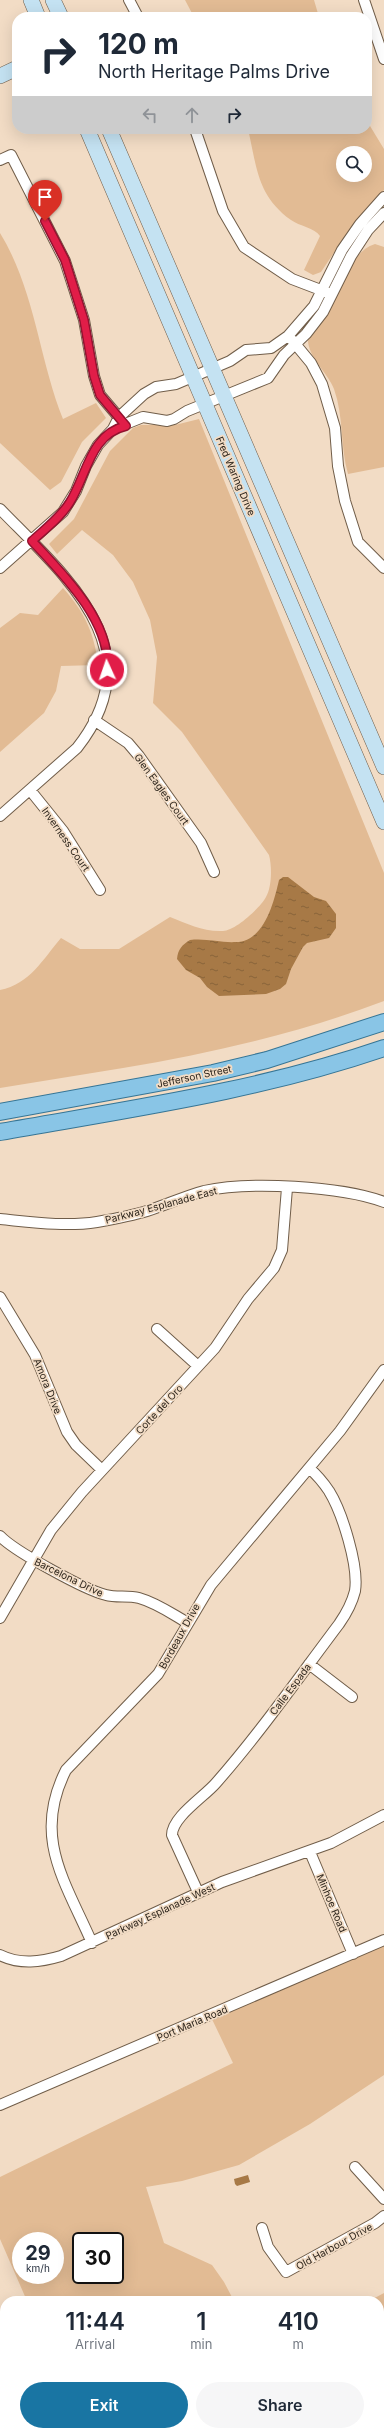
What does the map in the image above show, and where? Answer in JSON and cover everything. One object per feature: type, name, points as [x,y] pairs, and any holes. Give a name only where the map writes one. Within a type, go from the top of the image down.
[{"type":"main road","points":[[31,0],[36,12]]},
{"type":"main road","points":[[53,0],[59,12]]},
{"type":"main road","points":[[0,76],[12,70]]},
{"type":"main road","name":"Fred Waring Drive","points":[[89,134],[384,822]]},
{"type":"main road","name":"Fred Waring Drive","points":[[111,134],[384,766]]},
{"type":"main road","name":"Jefferson Street","points":[[0,1112],[213,1073],[274,1058],[384,1022]]},
{"type":"main road","name":"Jefferson Street","points":[[0,1132],[270,1082],[336,1065],[384,1048]]},
{"type":"street","points":[[129,0],[135,12]]},
{"type":"street","points":[[364,0],[368,12]]},
{"type":"street","points":[[372,24],[384,59]]},
{"type":"street","points":[[197,134],[223,211],[244,247],[292,279],[332,295]]},
{"type":"street","points":[[0,160],[10,155],[65,260],[84,320],[94,376],[100,395],[126,426]]},
{"type":"street","points":[[0,568],[32,541],[70,502],[92,455],[113,429],[119,417],[150,390],[176,384],[193,377],[230,361],[246,350],[271,348],[288,336],[309,313],[342,250],[360,224],[384,197]]},
{"type":"street","points":[[113,429],[126,426],[143,417],[160,420],[174,419],[204,403],[268,378],[284,355],[317,320],[332,295],[351,256],[368,230],[384,213]]},
{"type":"street","points":[[288,336],[311,363],[322,384],[335,428],[338,466],[358,542],[384,568]]},
{"type":"street","points":[[0,509],[32,541],[81,597],[101,630],[108,658],[105,692],[94,720],[77,748],[0,816]]},
{"type":"street","name":"Glen Eagles Court","points":[[94,720],[128,743],[139,756],[201,843],[214,872]]},
{"type":"street","name":"Inverness Court","points":[[30,790],[63,831],[100,890]]},
{"type":"street","name":"Parkway Esplanade East","points":[[0,1219],[47,1223],[94,1222],[122,1218],[202,1192],[228,1187],[343,1191],[370,1197],[384,1202]]},
{"type":"street","name":"Corte del Oro","points":[[0,1618],[51,1530],[102,1470],[215,1348],[244,1304],[274,1268],[282,1250],[287,1188]]},
{"type":"street","name":"Amora Drive","points":[[0,1297],[35,1355],[67,1432],[76,1445],[102,1470]]},
{"type":"street","points":[[157,1329],[198,1366]]},
{"type":"street","name":"Bordeaux Drive","points":[[92,1943],[54,1853],[50,1830],[51,1808],[66,1770],[83,1751],[145,1690],[158,1674],[211,1585],[355,1412],[384,1370]]},
{"type":"street","name":"Calle Espada","points":[[198,1892],[172,1835],[172,1828],[176,1820],[209,1791],[233,1764],[309,1664],[348,1609],[355,1590],[355,1568],[330,1492],[309,1468]]},
{"type":"street","name":"Barcelona Drive","points":[[0,1536],[34,1559],[96,1591],[106,1595],[138,1598],[156,1604],[188,1623]]},
{"type":"street","points":[[309,1664],[352,1698]]},
{"type":"street","name":"Parkway Esplanade West","points":[[0,1955],[20,1961],[40,1962],[92,1943],[198,1892],[310,1852],[384,1815]]},
{"type":"street","name":"Minhoe Road","points":[[310,1852],[353,1954]]},
{"type":"street","name":"Port Maria Road","points":[[0,2105],[384,1940]]},
{"type":"street","points":[[355,2167],[384,2199]]},
{"type":"street","name":"Old Harbour Drive","points":[[262,2228],[268,2247],[286,2272],[375,2223],[384,2216]]},
{"type":"shaded area","points":[[185,0],[314,0],[318,12],[191,12]]},
{"type":"shaded area","points":[[372,129],[384,149],[384,190],[352,226],[321,272],[313,275],[304,270],[320,236],[311,229],[291,220],[280,211],[271,201],[260,180],[249,134],[372,134]]},
{"type":"shaded area","points":[[0,233],[12,255],[29,301],[48,373],[63,419],[96,403],[106,418],[82,442],[61,482],[50,490],[0,443]]},
{"type":"shaded area","points":[[375,244],[384,247],[384,467],[348,474],[339,410],[334,389],[311,353],[308,340],[333,304],[354,261],[366,248]]},
{"type":"shaded area","points":[[199,419],[384,873],[384,1001],[320,1023],[223,1049],[108,1071],[0,1088],[0,990],[20,982],[28,976],[42,962],[61,938],[80,949],[119,949],[170,917],[202,929],[216,931],[228,930],[253,913],[263,902],[268,893],[271,876],[269,855],[182,732],[153,703],[157,657],[150,620],[133,582],[113,555],[82,530],[57,554],[49,544],[74,519],[110,451],[133,428],[141,425],[175,425]]},
{"type":"shaded area","points":[[63,588],[83,614],[94,643],[98,665],[61,666],[56,691],[44,713],[0,752],[0,628],[20,613],[38,615]]},
{"type":"shaded area","points":[[384,1939],[384,2075],[310,2124],[239,2165],[182,2181],[146,2187],[164,2243],[212,2265],[231,2296],[25,2296],[20,2284],[64,2284],[64,2232],[12,2232],[12,2267],[0,2239],[0,2177],[233,2063],[210,2015]]},
{"type":"water","points":[[283,877],[288,877],[314,897],[326,901],[336,914],[336,928],[329,938],[307,943],[303,947],[291,969],[286,984],[280,989],[266,994],[219,996],[207,987],[200,978],[186,970],[177,959],[179,950],[190,940],[236,942],[246,940],[254,935],[261,928],[271,909],[279,880]]},
{"type":"water","points":[[248,2175],[250,2182],[237,2186],[235,2184],[234,2179]]},
{"type":"route","points":[[45,221],[65,260],[84,320],[94,376],[100,395],[126,426],[113,429],[105,436],[86,466],[70,502],[63,512],[32,541],[81,597],[101,630],[108,658],[107,670]]}]
